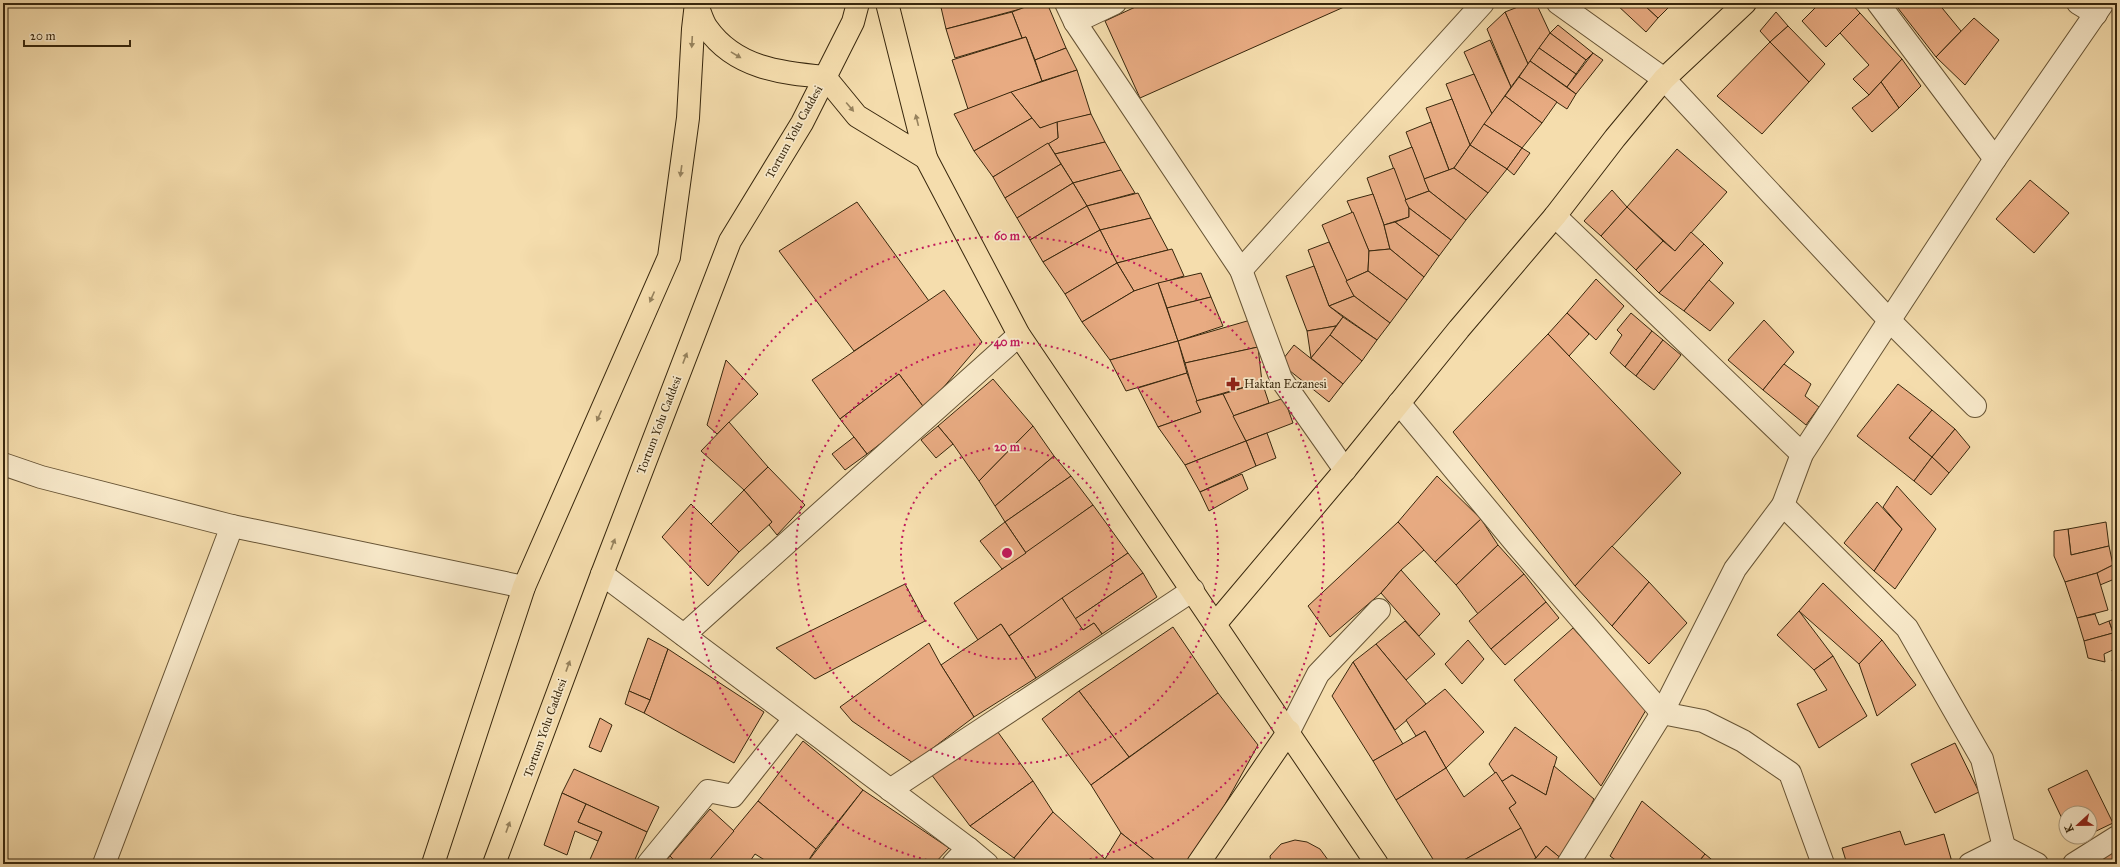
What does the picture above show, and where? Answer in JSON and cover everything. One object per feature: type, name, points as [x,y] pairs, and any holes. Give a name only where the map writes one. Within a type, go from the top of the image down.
[{"type":"main road","points":[[696,3],[707,28],[732,54],[760,67],[784,74],[825,77],[857,116],[926,158]]},
{"type":"main road","points":[[433,864],[524,587],[669,257],[688,118],[696,3]]},
{"type":"main road","name":"Tortum Yolu Caddesi","points":[[494,864],[602,574],[730,242],[802,123],[853,22],[858,3]]},
{"type":"main road","points":[[887,3],[926,158],[1019,335],[1289,730],[1377,864]]},
{"type":"main road","points":[[1216,623],[1345,470],[1555,216],[1615,138],[1664,79],[1745,3]]},
{"type":"main road","points":[[1198,864],[1289,730]]},
{"type":"street","points":[[1116,3],[1070,12],[1241,270],[1281,378],[1345,470]]},
{"type":"street","points":[[1241,270],[1483,3]]},
{"type":"street","points":[[1558,3],[1664,79],[1890,321],[1976,406]]},
{"type":"street","points":[[1878,3],[1995,159]]},
{"type":"street","points":[[1568,864],[1662,714],[1734,569],[1783,505],[1802,454],[1890,321],[2092,7]]},
{"type":"street","points":[[1555,216],[1802,454]]},
{"type":"street","points":[[684,635],[1019,335]]},
{"type":"street","points":[[1399,403],[1512,539],[1662,714],[1703,721],[1743,741],[1790,773],[1823,864]]},
{"type":"street","points":[[3,464],[41,476],[232,526],[524,587]]},
{"type":"street","points":[[1783,505],[1907,628],[1982,759],[2004,847],[2037,864]]},
{"type":"street","points":[[104,864],[232,526]]},
{"type":"street","points":[[602,574],[968,848],[986,864]]},
{"type":"street","points":[[890,790],[1194,590]]},
{"type":"street","points":[[1289,730],[1318,674],[1379,610]]},
{"type":"street","points":[[648,864],[708,791],[733,796],[794,719]]},
{"type":"street","points":[[2074,864],[2117,837]]},
{"type":"street","points":[[1970,864],[2004,847]]},
{"type":"street","points":[[953,864],[968,848]]},
{"type":"building","points":[[940,3],[1023,3],[1024,8],[946,29]]},
{"type":"building","points":[[1023,3],[1036,3],[1024,8]]},
{"type":"building","points":[[1036,3],[1047,3],[1066,48],[1035,60],[1026,37],[1022,38],[1012,12]]},
{"type":"building","points":[[1144,3],[1353,3],[1140,98],[1105,21]]},
{"type":"building","points":[[1528,3],[1536,3],[1550,33],[1528,64],[1505,12]]},
{"type":"building","points":[[1642,3],[1658,18],[1646,32],[1616,4]]},
{"type":"building","points":[[1642,3],[1673,3],[1658,18]]},
{"type":"building","points":[[1820,3],[1851,3],[1860,13],[1826,47],[1802,21]]},
{"type":"building","points":[[1894,3],[1938,3],[1961,31],[1936,57]]},
{"type":"building","points":[[1012,12],[1022,38],[955,58],[946,29]]},
{"type":"building","points":[[1505,12],[1528,64],[1511,87],[1487,29]]},
{"type":"building","points":[[1776,12],[1788,26],[1770,42],[1760,31]]},
{"type":"building","points":[[1860,13],[1902,59],[1869,95],[1853,79],[1869,65],[1840,33]]},
{"type":"building","points":[[1974,18],[1999,40],[1965,85],[1936,57]]},
{"type":"building","points":[[1558,25],[1593,53],[1586,60],[1550,33]]},
{"type":"building","points":[[1788,26],[1825,64],[1809,82],[1770,42]]},
{"type":"building","points":[[1550,33],[1586,60],[1576,74],[1539,48]]},
{"type":"building","points":[[1026,37],[1042,81],[968,109],[952,60]]},
{"type":"building","points":[[1490,40],[1511,87],[1492,114],[1464,52]]},
{"type":"building","points":[[1770,42],[1809,82],[1762,134],[1717,96]]},
{"type":"building","points":[[1066,48],[1077,70],[1042,81],[1035,60]]},
{"type":"building","points":[[1539,48],[1576,74],[1567,87],[1530,61]]},
{"type":"building","points":[[1593,53],[1603,60],[1576,94],[1567,87]]},
{"type":"building","points":[[1902,59],[1921,86],[1899,108],[1881,82]]},
{"type":"building","points":[[1530,61],[1576,94],[1567,109],[1519,77]]},
{"type":"building","points":[[1077,70],[1091,114],[1040,128],[1011,92]]},
{"type":"building","points":[[1474,74],[1492,114],[1470,145],[1446,84]]},
{"type":"building","points":[[1519,77],[1557,102],[1542,123],[1505,96]]},
{"type":"building","points":[[1881,82],[1899,108],[1872,132],[1852,108],[1869,95]]},
{"type":"building","points":[[1011,92],[1032,118],[974,151],[954,114]]},
{"type":"building","points":[[1505,96],[1542,123],[1522,148],[1484,124]]},
{"type":"building","points":[[1452,99],[1470,145],[1454,168],[1449,170],[1426,108]]},
{"type":"building","points":[[1091,114],[1105,142],[1055,154],[1048,143],[1058,138],[1057,122]]},
{"type":"building","points":[[1032,118],[1040,128],[1057,122],[1058,138],[993,177],[974,151]]},
{"type":"building","points":[[1431,122],[1449,170],[1424,179],[1406,132]]},
{"type":"building","points":[[1484,124],[1522,148],[1507,169],[1470,145]]},
{"type":"building","points":[[1105,142],[1121,170],[1073,183],[1055,154]]},
{"type":"building","points":[[1048,143],[1061,164],[1005,198],[993,177]]},
{"type":"building","points":[[1470,145],[1507,169],[1488,193],[1454,168]]},
{"type":"building","points":[[1412,147],[1429,191],[1405,200],[1389,156]]},
{"type":"building","points":[[1522,148],[1530,153],[1514,175],[1507,169]]},
{"type":"building","points":[[1677,149],[1727,192],[1675,251],[1627,207]]},
{"type":"building","points":[[1061,164],[1073,183],[1017,218],[1005,198]]},
{"type":"building","points":[[1394,168],[1409,208],[1409,217],[1384,225],[1367,178]]},
{"type":"building","points":[[1454,168],[1488,193],[1466,220],[1429,191],[1424,179]]},
{"type":"building","points":[[1121,170],[1135,193],[1087,206],[1073,183]]},
{"type":"building","points":[[2030,180],[2069,213],[2034,253],[1996,219]]},
{"type":"building","points":[[1073,183],[1087,206],[1030,240],[1017,218]]},
{"type":"building","points":[[1612,190],[1627,207],[1601,236],[1584,221]]},
{"type":"building","points":[[1429,191],[1466,220],[1451,240],[1409,208],[1405,200]]},
{"type":"building","points":[[1138,193],[1151,218],[1100,230],[1087,206]]},
{"type":"building","points":[[1373,194],[1384,225],[1390,249],[1369,251],[1347,201]]},
{"type":"building","points":[[857,202],[929,301],[854,351],[779,251]]},
{"type":"building","points":[[1087,206],[1100,230],[1043,262],[1030,240]]},
{"type":"building","points":[[1627,207],[1663,241],[1636,270],[1601,236]]},
{"type":"building","points":[[1409,208],[1451,240],[1439,256],[1395,222],[1409,217]]},
{"type":"building","points":[[1353,212],[1369,251],[1368,271],[1346,281],[1322,225]]},
{"type":"building","points":[[1151,218],[1168,250],[1117,263],[1100,230]]},
{"type":"building","points":[[1395,222],[1439,256],[1424,277],[1390,249],[1384,225]]},
{"type":"building","points":[[1100,230],[1117,263],[1065,294],[1043,262]]},
{"type":"building","points":[[1691,232],[1704,244],[1659,293],[1636,270],[1663,241],[1675,251]]},
{"type":"building","points":[[1329,242],[1354,296],[1329,306],[1308,250]]},
{"type":"building","points":[[1704,244],[1723,263],[1684,311],[1659,293]]},
{"type":"building","points":[[1172,249],[1184,276],[1134,291],[1117,263]]},
{"type":"building","points":[[1390,249],[1424,277],[1407,300],[1368,271],[1369,251]]},
{"type":"building","points":[[1117,263],[1134,291],[1082,322],[1065,294]]},
{"type":"building","points":[[1314,266],[1329,306],[1343,317],[1336,326],[1307,331],[1286,276]]},
{"type":"building","points":[[1368,271],[1407,300],[1390,323],[1354,296],[1346,281]]},
{"type":"building","points":[[1201,273],[1211,297],[1167,308],[1158,283]]},
{"type":"building","points":[[1596,279],[1624,306],[1596,340],[1567,313]]},
{"type":"building","points":[[1709,280],[1734,303],[1710,331],[1684,311]]},
{"type":"building","points":[[1158,283],[1178,341],[1110,360],[1082,322],[1134,291]]},
{"type":"building","points":[[944,290],[982,342],[925,409],[899,374],[840,419],[812,380]]},
{"type":"building","points":[[1354,296],[1390,323],[1377,340],[1329,306]]},
{"type":"building","points":[[1211,297],[1223,326],[1178,341],[1167,308]]},
{"type":"building","points":[[1567,313],[1589,334],[1569,356],[1548,334]]},
{"type":"building","points":[[1631,313],[1652,331],[1625,367],[1610,353],[1622,335],[1617,330]]},
{"type":"building","points":[[1343,317],[1377,340],[1362,361],[1330,335]]},
{"type":"building","points":[[1254,319],[1258,347],[1185,363],[1178,341]]},
{"type":"building","points":[[1764,320],[1794,352],[1763,390],[1728,360]]},
{"type":"building","points":[[1336,326],[1330,335],[1311,358],[1307,331]]},
{"type":"building","points":[[1652,331],[1663,340],[1636,376],[1625,367]]},
{"type":"building","points":[[1548,334],[1681,473],[1575,586],[1453,432]]},
{"type":"building","points":[[1330,335],[1362,361],[1343,384],[1311,358]]},
{"type":"building","points":[[1663,340],[1681,355],[1654,390],[1636,376]]},
{"type":"building","points":[[1178,341],[1187,373],[1126,391],[1110,360]]},
{"type":"building","points":[[1294,345],[1343,384],[1329,402],[1280,363]]},
{"type":"building","points":[[1258,347],[1262,382],[1196,401],[1185,363]]},
{"type":"building","points":[[726,360],[758,394],[717,434],[707,425]]},
{"type":"building","points":[[1784,364],[1811,384],[1805,396],[1819,407],[1806,425],[1763,390]]},
{"type":"building","points":[[1187,373],[1201,412],[1158,427],[1138,388]]},
{"type":"building","points":[[899,374],[925,409],[867,454],[840,419]]},
{"type":"building","points":[[993,379],[1033,426],[979,481],[953,444],[938,426]]},
{"type":"building","points":[[1262,382],[1269,403],[1233,416],[1223,394]]},
{"type":"building","points":[[1898,384],[1932,410],[1909,438],[1932,457],[1914,481],[1857,436]]},
{"type":"building","points":[[1223,394],[1246,441],[1185,465],[1158,427],[1201,412],[1196,401]]},
{"type":"building","points":[[1284,398],[1293,423],[1246,441],[1233,416]]},
{"type":"building","points":[[1932,410],[1955,429],[1932,457],[1909,438]]},
{"type":"building","points":[[729,422],[768,467],[744,490],[701,451]]},
{"type":"building","points":[[938,426],[953,444],[936,458],[921,440]]},
{"type":"building","points":[[1033,426],[1054,456],[995,506],[979,481]]},
{"type":"building","points":[[1955,429],[1970,447],[1949,473],[1932,457]]},
{"type":"building","points":[[1267,433],[1276,458],[1256,466],[1246,441]]},
{"type":"building","points":[[854,437],[867,454],[845,470],[832,454]]},
{"type":"building","points":[[1246,441],[1256,466],[1200,492],[1185,465]]},
{"type":"building","points":[[1054,456],[1071,476],[1005,522],[995,506]]},
{"type":"building","points":[[1932,457],[1949,473],[1931,495],[1914,481]]},
{"type":"building","points":[[768,467],[805,505],[777,535],[769,525],[772,522],[744,490]]},
{"type":"building","points":[[1242,474],[1248,489],[1209,511],[1200,492]]},
{"type":"building","points":[[1071,476],[1093,505],[1026,553],[1005,522]]},
{"type":"building","points":[[1437,476],[1481,519],[1435,562],[1398,522]]},
{"type":"building","points":[[1897,486],[1936,529],[1895,589],[1874,571],[1902,529],[1883,507]]},
{"type":"building","points":[[744,490],[772,522],[739,552],[711,524]]},
{"type":"building","points":[[1877,502],[1902,529],[1874,571],[1844,543]]},
{"type":"building","points":[[691,504],[739,552],[708,586],[662,537]]},
{"type":"building","points":[[1093,505],[1128,553],[1009,636],[1001,624],[978,640],[954,603]]},
{"type":"building","points":[[1481,519],[1498,545],[1456,585],[1435,562]]},
{"type":"building","points":[[1005,522],[1026,553],[1002,569],[980,541]]},
{"type":"building","points":[[1398,522],[1424,550],[1401,570],[1381,593],[1330,637],[1308,606]]},
{"type":"building","points":[[2106,522],[2109,546],[2071,555],[2068,529]]},
{"type":"building","points":[[2068,529],[2071,555],[2109,546],[2113,565],[2097,573],[2065,582],[2054,556],[2054,531]]},
{"type":"building","points":[[1498,545],[1524,574],[1478,614],[1456,585]]},
{"type":"building","points":[[1612,546],[1649,582],[1612,626],[1575,586]]},
{"type":"building","points":[[1128,553],[1143,573],[1075,619],[1062,598]]},
{"type":"building","points":[[2113,565],[2117,578],[2100,585],[2097,573]]},
{"type":"building","points":[[1401,570],[1440,614],[1419,636],[1381,593]]},
{"type":"building","points":[[1143,573],[1157,597],[1102,634],[1094,623],[1083,630],[1075,619]]},
{"type":"building","points":[[2097,573],[2108,610],[2077,618],[2065,582]]},
{"type":"building","points":[[1524,574],[1546,602],[1491,649],[1469,621]]},
{"type":"building","points":[[1649,582],[1687,623],[1649,664],[1612,626]]},
{"type":"building","points":[[1823,583],[1882,640],[1859,664],[1799,611]]},
{"type":"building","points":[[905,584],[925,621],[815,679],[776,648]]},
{"type":"building","points":[[1062,598],[1083,630],[1094,623],[1102,634],[1036,678],[1009,636]]},
{"type":"building","points":[[1546,602],[1559,618],[1505,665],[1491,649]]},
{"type":"building","points":[[1799,611],[1833,656],[1814,670],[1777,635]]},
{"type":"building","points":[[2095,614],[2099,625],[2109,621],[2113,633],[2084,641],[2077,618]]},
{"type":"building","points":[[2117,618],[2117,642],[2109,621]]},
{"type":"building","points":[[1405,621],[1435,654],[1406,680],[1376,644]]},
{"type":"building","points":[[1001,624],[1036,678],[974,717],[941,665]]},
{"type":"building","points":[[1173,627],[1218,693],[1129,757],[1079,691]]},
{"type":"building","points":[[1573,628],[1646,710],[1601,786],[1514,680]]},
{"type":"building","points":[[2113,633],[2117,648],[2104,654],[2105,662],[2088,658],[2084,641]]},
{"type":"building","points":[[648,638],[668,649],[650,700],[629,691]]},
{"type":"building","points":[[1468,640],[1484,659],[1462,684],[1445,664]]},
{"type":"building","points":[[1882,640],[1916,685],[1877,716],[1859,664]]},
{"type":"building","points":[[929,643],[974,717],[913,763],[852,721],[840,707]]},
{"type":"building","points":[[1376,644],[1426,704],[1395,730],[1353,662]]},
{"type":"building","points":[[668,649],[764,712],[734,763],[644,713]]},
{"type":"building","points":[[1833,656],[1867,716],[1819,748],[1797,704],[1827,690],[1814,670]]},
{"type":"building","points":[[2117,661],[2117,674],[2112,671]]},
{"type":"building","points":[[1353,662],[1403,744],[1373,761],[1332,696]]},
{"type":"building","points":[[1445,689],[1484,732],[1446,768],[1425,731],[1416,736],[1406,720]]},
{"type":"building","points":[[629,691],[650,700],[644,713],[625,704]]},
{"type":"building","points":[[1079,691],[1129,757],[1091,785],[1042,719]]},
{"type":"building","points":[[1218,693],[1258,745],[1192,864],[1160,864],[1121,833],[1091,785]]},
{"type":"building","points":[[600,718],[612,725],[601,752],[589,747]]},
{"type":"building","points":[[1515,727],[1557,757],[1546,795],[1512,775],[1501,782],[1489,764]]},
{"type":"building","points":[[995,728],[1033,781],[970,826],[931,774]]},
{"type":"building","points":[[1425,731],[1446,768],[1396,800],[1373,761]]},
{"type":"building","points":[[803,741],[863,790],[816,849],[758,801]]},
{"type":"building","points":[[1955,743],[1979,792],[1935,813],[1911,764]]},
{"type":"building","points":[[1554,766],[1594,799],[1563,860],[1546,846],[1536,858],[1509,808],[1516,803],[1501,782],[1512,775],[1546,795]]},
{"type":"building","points":[[1446,768],[1464,797],[1496,772],[1516,803],[1509,808],[1521,828],[1457,864],[1436,864],[1396,800]]},
{"type":"building","points":[[574,769],[659,807],[647,832],[562,793]]},
{"type":"building","points":[[2087,770],[2113,823],[2098,830],[2098,805],[2058,805],[2058,810],[2048,789]]},
{"type":"building","points":[[1033,781],[1053,812],[1014,858],[970,826]]},
{"type":"building","points":[[863,790],[949,848],[934,864],[806,864]]},
{"type":"building","points":[[562,793],[586,804],[578,822],[602,832],[598,841],[575,831],[567,855],[544,845]]},
{"type":"building","points":[[758,801],[816,849],[806,864],[771,864],[755,854],[748,864],[713,864],[709,860]]},
{"type":"building","points":[[1642,801],[1705,854],[1697,864],[1621,864],[1610,856]]},
{"type":"building","points":[[586,804],[647,832],[633,864],[588,864],[602,832],[578,822]]},
{"type":"building","points":[[710,809],[734,831],[706,864],[678,864],[670,856]]},
{"type":"building","points":[[1053,812],[1106,860],[1102,864],[1021,864],[1014,858]]},
{"type":"building","points":[[1521,828],[1536,858],[1526,864],[1457,864]]},
{"type":"building","points":[[1900,831],[1905,845],[1944,834],[1952,862],[1946,864],[1847,864],[1842,848]]},
{"type":"building","points":[[1121,833],[1160,864],[1102,864]]},
{"type":"building","points":[[1295,840],[1307,842],[1320,849],[1331,864],[1271,864],[1270,856],[1281,844]]},
{"type":"building","points":[[1546,846],[1563,860],[1561,864],[1526,864],[1536,858]]},
{"type":"building","points":[[2117,847],[2117,864],[2090,864]]},
{"type":"building","points":[[1705,854],[1717,864],[1697,864]]},
{"type":"building","points":[[670,856],[678,864],[663,864]]},
{"type":"place","name":"Haktan Eczanesi","points":[[1233,384]]}]
